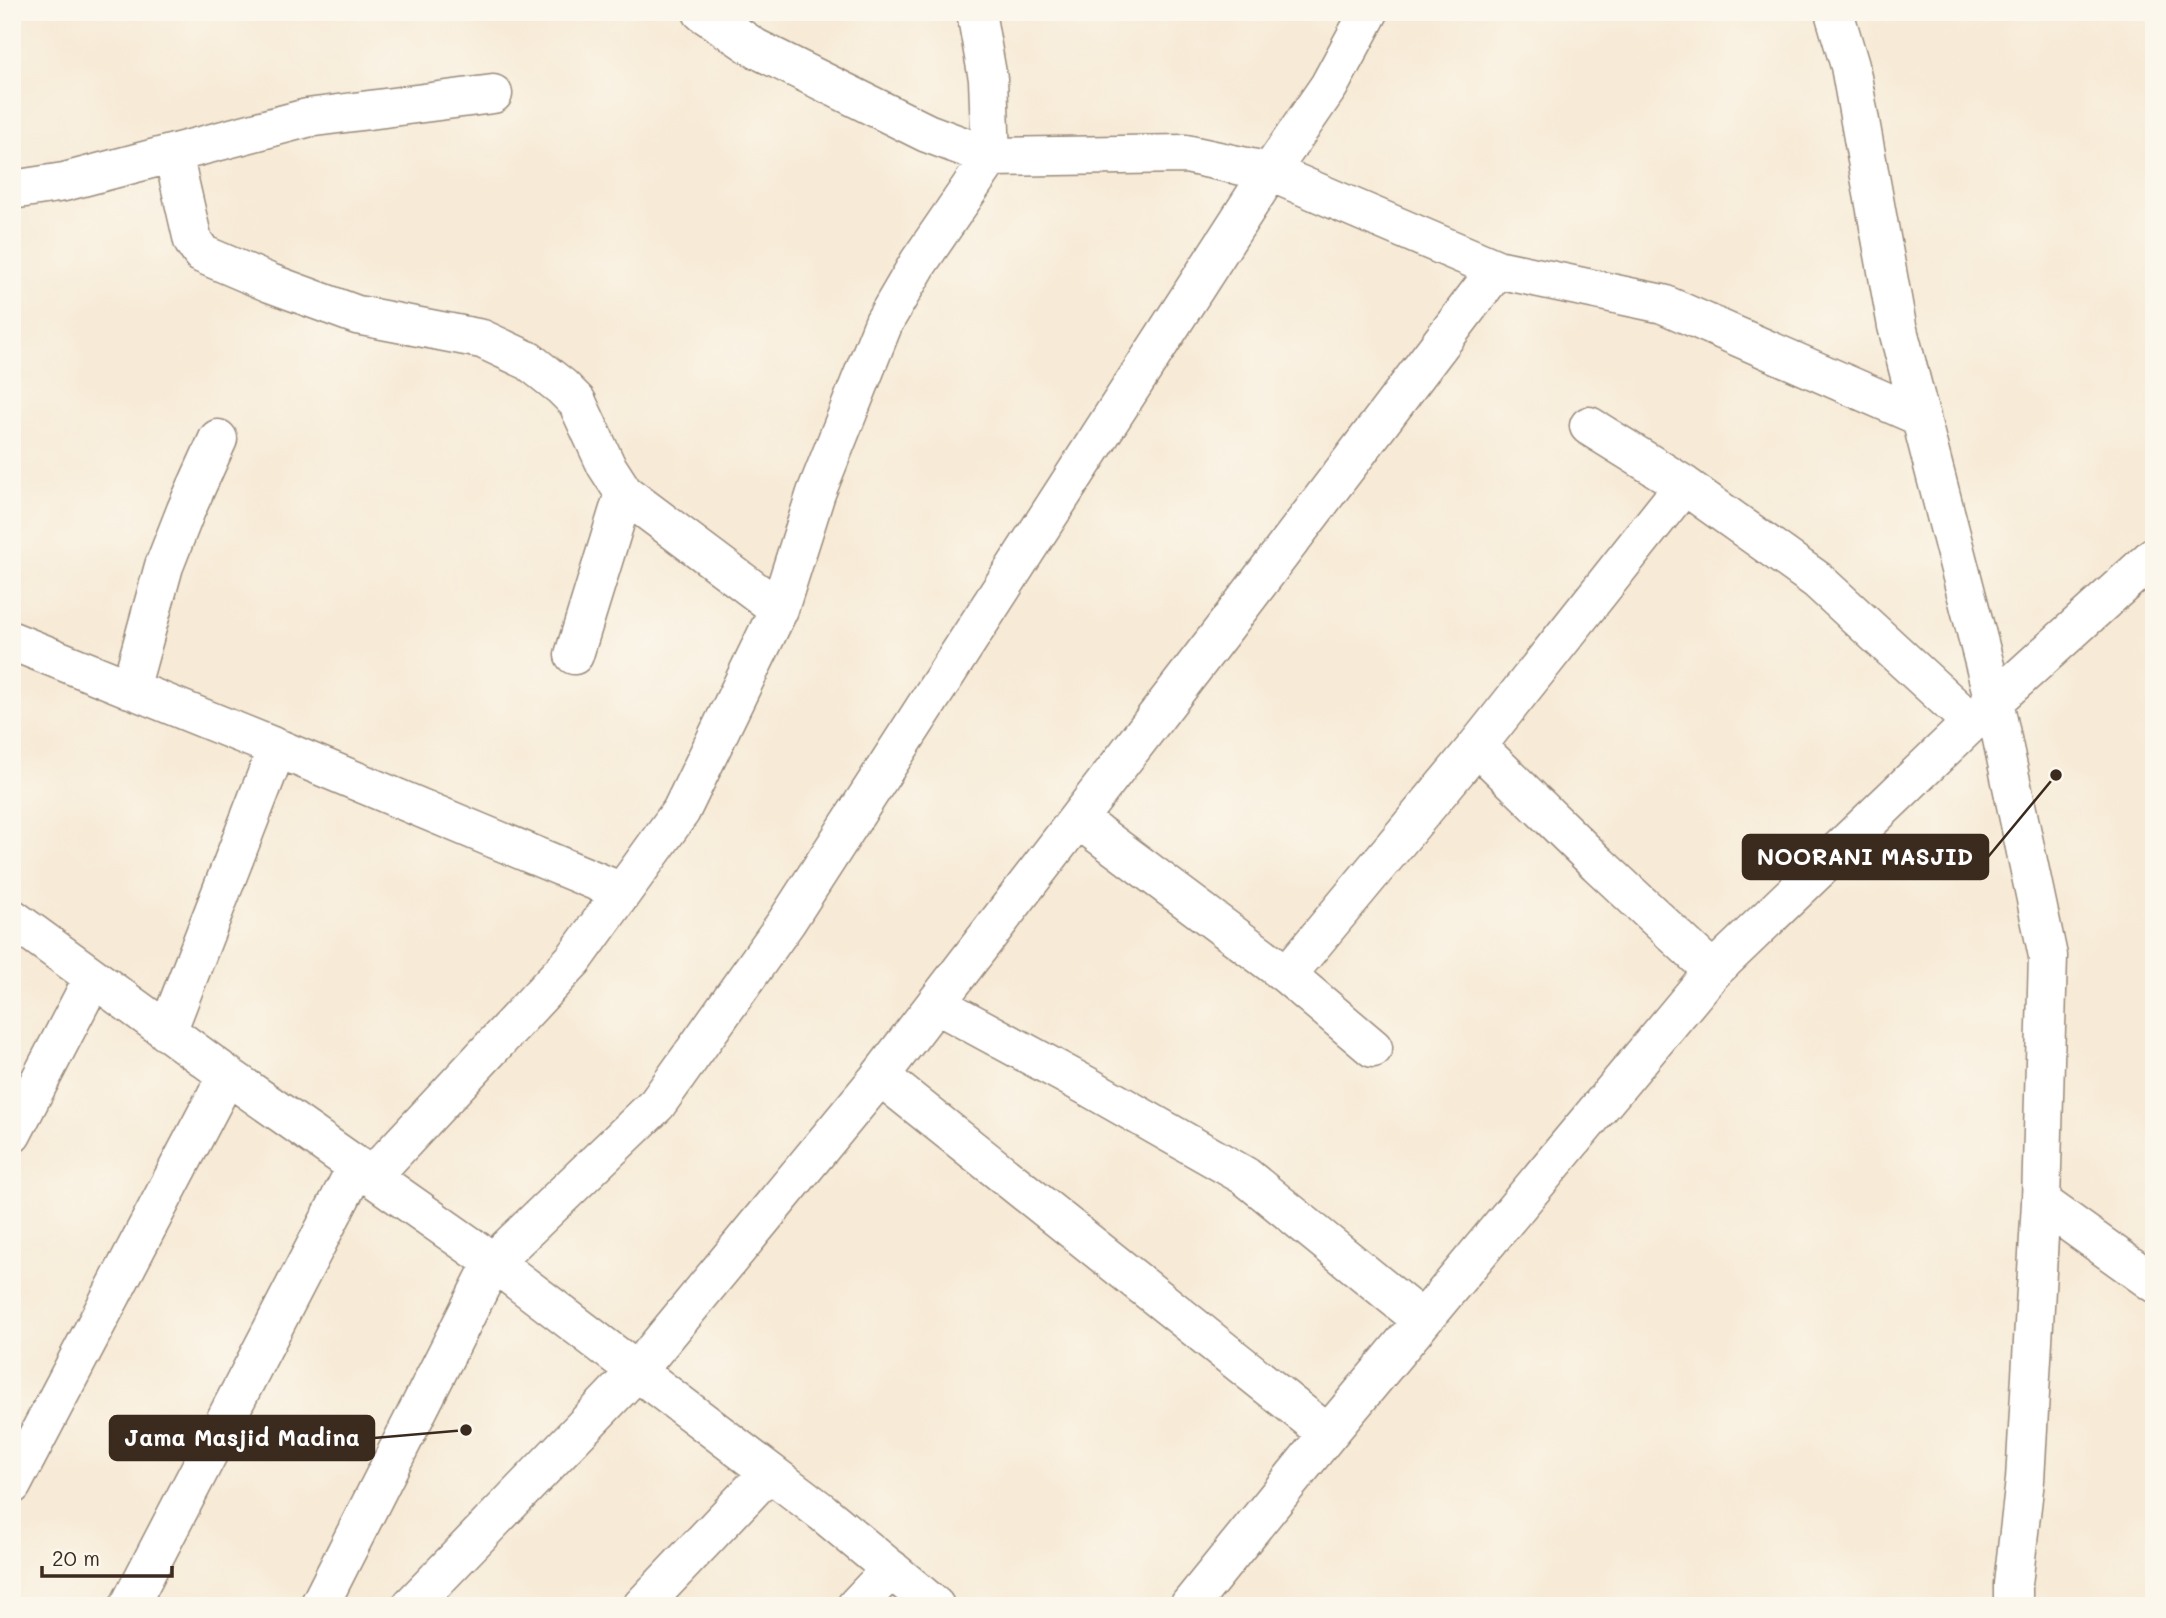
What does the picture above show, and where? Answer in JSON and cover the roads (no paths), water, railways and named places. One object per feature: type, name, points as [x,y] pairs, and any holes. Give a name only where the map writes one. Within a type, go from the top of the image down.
[{"type":"street","points":[[702,12],[755,48],[927,133],[991,157],[1186,154],[1270,172],[1497,269],[1663,304],[1921,417]]},
{"type":"street","points":[[129,1606],[364,1171],[574,959],[681,811],[779,609],[816,493],[884,322],[919,262],[991,157],[988,79],[976,12]]},
{"type":"street","points":[[319,1606],[494,1262],[657,1104],[779,932],[1270,172],[1329,86],[1369,12]]},
{"type":"street","points":[[1834,12],[1850,66],[1897,326],[1921,417],[1983,712],[2048,957],[2041,1202],[2025,1480],[2013,1606]]},
{"type":"street","points":[[12,190],[64,182],[307,118],[493,94]]},
{"type":"street","points":[[173,154],[193,241],[202,254],[357,315],[482,339],[529,361],[577,402],[606,465],[624,493],[779,609]]},
{"type":"street","points":[[411,1606],[638,1371],[880,1076],[1497,269]]},
{"type":"street","points":[[1589,426],[1684,485],[1817,580],[1983,712]]},
{"type":"street","points":[[130,689],[164,566],[218,439]]},
{"type":"street","points":[[1287,975],[1477,746],[1684,485]]},
{"type":"street","points":[[574,655],[624,493]]},
{"type":"street","points":[[1189,1606],[1422,1320],[1713,971],[1983,712],[2154,556]]},
{"type":"street","points":[[12,641],[622,892]]},
{"type":"street","points":[[1477,746],[1713,971]]},
{"type":"street","points":[[167,1032],[276,748]]},
{"type":"street","points":[[1078,819],[1287,975],[1373,1048]]},
{"type":"street","points":[[12,918],[167,1032],[494,1262],[769,1472],[935,1606]]},
{"type":"street","points":[[12,1134],[93,978]]},
{"type":"street","points":[[936,1004],[1245,1176],[1422,1320]]},
{"type":"street","points":[[12,1485],[227,1074]]},
{"type":"street","points":[[880,1076],[1328,1434]]},
{"type":"street","points":[[2041,1202],[2154,1283]]},
{"type":"street","points":[[642,1606],[769,1472]]},
{"type":"street","points":[[856,1606],[891,1569]]},
{"type":"place","name":"NOORANI MASJID","points":[[2056,775]]},
{"type":"place","name":"Jama Masjid Madina","points":[[466,1430]]}]
